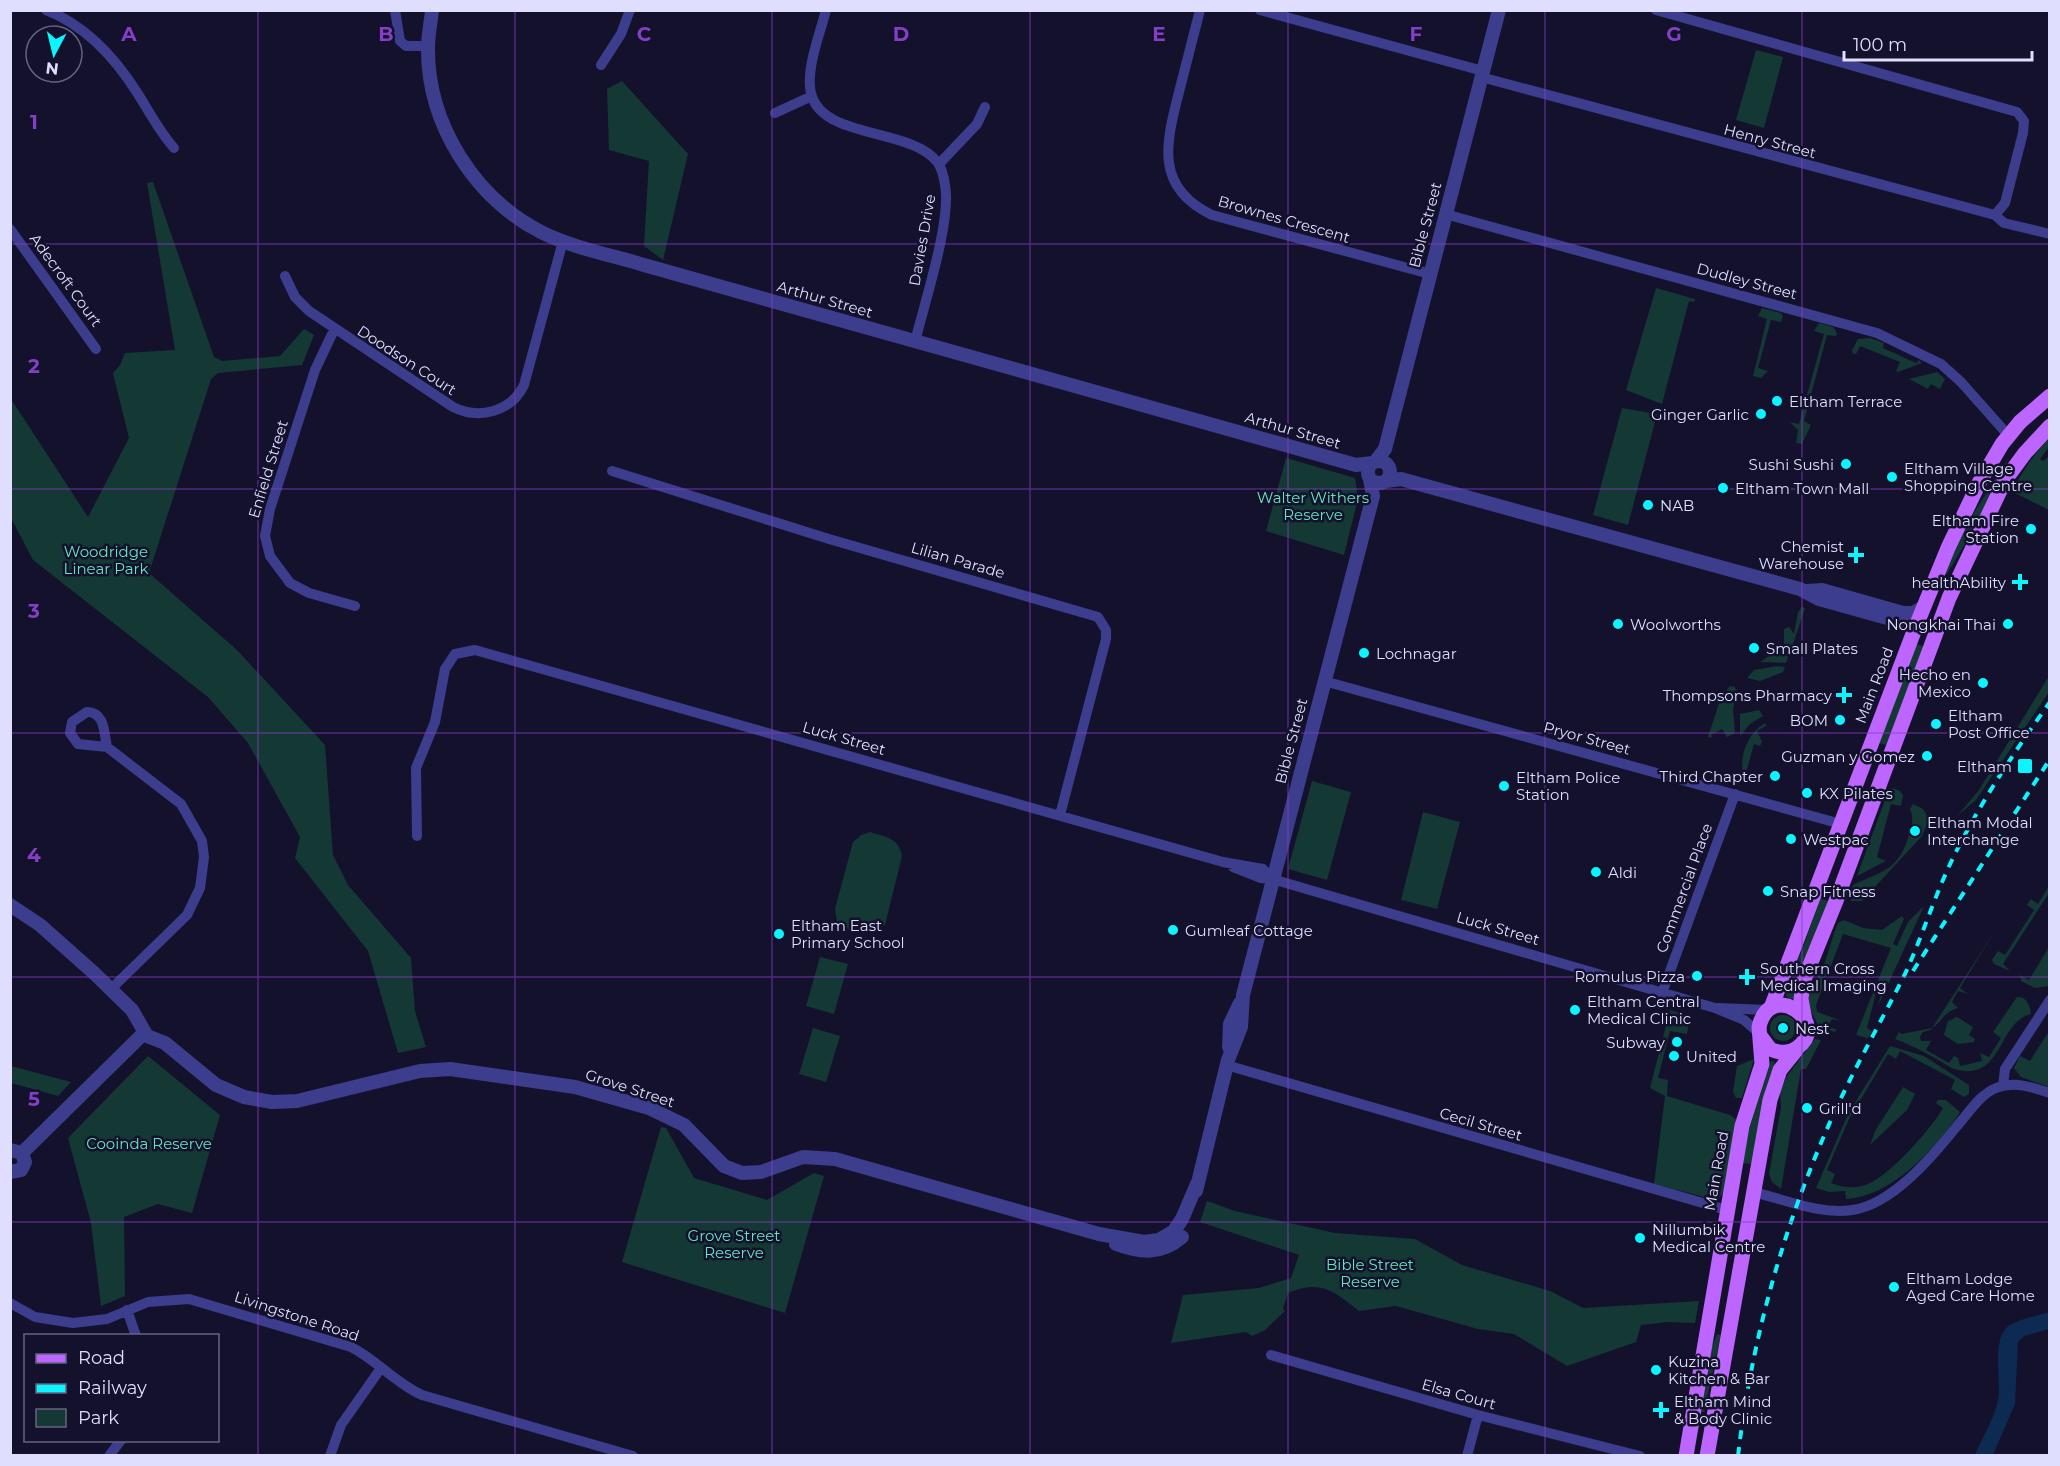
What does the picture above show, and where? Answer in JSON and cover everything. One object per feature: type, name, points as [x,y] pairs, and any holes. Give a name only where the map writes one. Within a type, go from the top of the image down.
[{"type":"main road","name":"Main Road","points":[[1769,1009],[1825,869],[1923,608],[1975,491],[2008,435],[2049,396]]},
{"type":"main road","points":[[1707,1455],[1753,1192],[1776,1080],[1806,1034],[1801,999],[1803,982],[1836,901],[1940,622],[1993,503],[2010,472],[2049,426]]},
{"type":"main road","points":[[2008,435],[2025,453]]},
{"type":"main road","points":[[1916,626],[1928,626],[1940,622]]},
{"type":"main road","points":[[1850,800],[1882,775]]},
{"type":"main road","points":[[1825,869],[1836,901]]},
{"type":"main road","points":[[1799,1047],[1790,1052],[1775,1052],[1766,1046],[1760,1035],[1761,1020],[1769,1009],[1782,1005],[1793,1007],[1805,1020]]},
{"type":"main road","name":"Main Road","points":[[1686,1455],[1742,1126],[1760,1072],[1760,1035]]},
{"type":"main road","points":[[1732,1188],[1753,1192]]},
{"type":"main road","points":[[1727,1210],[1749,1214]]},
{"type":"street","points":[[46,10],[77,27],[120,67],[160,132],[174,148]]},
{"type":"street","points":[[395,10],[400,41],[406,46],[428,46]]},
{"type":"street","name":"Arthur Street","points":[[432,10],[428,46],[433,93],[450,140],[465,164],[498,203],[543,233],[563,242],[1808,591],[1822,590],[1904,613],[1923,608]]},
{"type":"street","points":[[600,65],[621,34],[630,10]]},
{"type":"street","points":[[826,10],[810,79],[812,96],[820,109],[835,120],[911,145],[939,164],[978,124],[985,106]]},
{"type":"street","name":"Brownes Crescent","points":[[1200,10],[1167,141],[1168,167],[1181,192],[1195,206],[1212,215],[1430,274]]},
{"type":"street","name":"Henry Street","points":[[1260,10],[1482,74],[1995,215],[2004,223],[2049,234]]},
{"type":"street","name":"Bible Street","points":[[1173,1238],[1190,1225],[1197,1184],[1227,1062],[1230,1024],[1243,995],[1499,10]]},
{"type":"street","points":[[1656,10],[2017,112],[2024,122],[2023,133],[2005,203],[1995,215]]},
{"type":"street","points":[[775,113],[812,96]]},
{"type":"street","name":"Davies Drive","points":[[915,342],[946,208],[945,185],[939,164]]},
{"type":"street","name":"Dudley Street","points":[[1445,214],[1877,333],[1941,364],[1961,382],[2008,435]]},
{"type":"street","name":"Adecroft Court","points":[[10,229],[96,349]]},
{"type":"street","name":"Doodson Court","points":[[285,276],[302,305],[334,330],[459,410],[475,413],[502,408],[516,398],[524,385],[563,242]]},
{"type":"street","name":"Enfield Street","points":[[334,330],[315,370],[270,509],[265,536],[270,556],[290,583],[309,593],[355,606]]},
{"type":"street","name":"Lilian Parade","points":[[612,471],[829,539],[1098,617],[1106,630],[1106,639],[1060,815]]},
{"type":"street","name":"Arthur Street","points":[[1808,591],[1819,599],[1916,626]]},
{"type":"street","name":"Luck Street","points":[[417,837],[416,768],[435,722],[445,669],[456,654],[475,650],[546,668],[1223,862],[1263,869],[1272,879],[1715,1008],[1744,1020],[1760,1035]]},
{"type":"street","name":"Pryor Street","points":[[1324,681],[1841,824]]},
{"type":"street","points":[[107,747],[181,804],[202,841],[204,857],[200,888],[187,915],[111,990]]},
{"type":"street","name":"Commercial Place","points":[[1662,993],[1735,794]]},
{"type":"street","points":[[10,1172],[19,1172],[23,1167],[24,1158],[16,1152],[144,1033],[132,1011],[111,990],[40,925],[12,908]]},
{"type":"street","points":[[2003,1086],[2005,1069],[2049,1000]]},
{"type":"street","name":"Luck Street","points":[[1715,1008],[1769,1009]]},
{"type":"street","name":"Grove Street","points":[[144,1033],[165,1043],[216,1085],[258,1101],[297,1101],[436,1069],[464,1070],[556,1084],[616,1098],[664,1114],[689,1130],[724,1166],[742,1173],[761,1172],[803,1157],[835,1159],[1099,1234],[1117,1245],[1142,1251],[1158,1251],[1173,1238]]},
{"type":"street","name":"Cecil Street","points":[[1227,1062],[1727,1210]]},
{"type":"street","points":[[1753,1192],[1835,1211],[1854,1210],[1874,1203],[1902,1184],[1921,1167],[1983,1096],[2003,1086],[2021,1085],[2049,1093]]},
{"type":"street","name":"Livingstone Road","points":[[10,1303],[35,1317],[73,1323],[106,1318],[148,1302],[189,1299],[341,1343],[360,1351],[401,1384],[423,1395],[633,1455]]},
{"type":"street","points":[[127,1310],[136,1334]]},
{"type":"street","name":"Elsa Court","points":[[1271,1355],[1478,1415],[1640,1455]]},
{"type":"street","points":[[330,1455],[341,1425],[381,1368]]},
{"type":"street","points":[[1467,1455],[1478,1415]]},
{"type":"street","points":[[109,1455],[119,1442]]},
{"type":"green space","points":[[1756,50],[1783,57],[1764,128],[1736,120]]},
{"type":"green space","points":[[622,81],[688,154],[663,260],[644,246],[649,161],[609,150],[607,89]]},
{"type":"green space","name":"Woodridge Linear Park","points":[[153,182],[214,357],[222,361],[280,356],[304,329],[314,335],[302,365],[218,373],[211,379],[149,573],[237,650],[325,745],[333,855],[348,885],[411,958],[415,1011],[426,1047],[398,1053],[368,951],[295,858],[300,837],[248,743],[208,697],[33,560],[11,518],[11,399],[88,517],[129,438],[113,373],[120,365],[125,353],[175,350],[147,183]]},
{"type":"green space","points":[[1656,288],[1695,299],[1694,302],[1689,301],[1662,404],[1626,390]]},
{"type":"green space","points":[[1762,308],[1781,313],[1783,316],[1781,322],[1771,320],[1758,368],[1768,371],[1761,378],[1753,376],[1767,319],[1758,316]]},
{"type":"green space","points":[[1819,323],[1833,327],[1837,333],[1836,336],[1827,335],[1804,421],[1811,425],[1802,444],[1796,443],[1798,430],[1790,422],[1799,424],[1824,334],[1814,331]]},
{"type":"green space","points":[[1870,338],[1884,343],[1883,348],[1916,363],[1919,360],[1922,363],[1898,372],[1896,371],[1900,362],[1860,346],[1856,354],[1853,354],[1852,350],[1858,339]]},
{"type":"green space","points":[[1937,372],[1945,379],[1940,389],[1931,384],[1928,389],[1909,379]]},
{"type":"green space","points":[[1622,408],[1657,414],[1628,525],[1593,515]]},
{"type":"green space","points":[[2049,438],[2049,447],[2040,459],[2043,461],[2049,456],[2049,510],[2011,491],[2030,461]]},
{"type":"green space","points":[[2009,457],[1969,537],[1947,574],[1944,573],[1975,511]]},
{"type":"green space","name":"Walter Withers Reserve","points":[[1286,458],[1355,478],[1358,499],[1344,555],[1266,531]]},
{"type":"green space","points":[[1802,607],[1805,608],[1792,647],[1784,645],[1784,629],[1789,627],[1794,634],[1798,612]]},
{"type":"green space","points":[[1916,644],[1923,646],[1921,653],[1886,745],[1878,743]]},
{"type":"green space","points":[[1779,649],[1790,652],[1786,663],[1760,662]]},
{"type":"green space","points":[[1785,667],[1783,672],[1760,681],[1747,678],[1754,670]]},
{"type":"green space","points":[[2049,676],[2049,692],[1976,800],[1957,816],[1979,790]]},
{"type":"green space","points":[[1730,686],[1735,687],[1737,693],[1733,709],[1735,733],[1727,737],[1722,729],[1711,735],[1712,738],[1708,737],[1721,697]]},
{"type":"green space","points":[[1759,710],[1763,716],[1750,724],[1740,736],[1740,714]]},
{"type":"green space","points":[[1765,723],[1766,726],[1757,731],[1762,742],[1760,746],[1754,744],[1744,780],[1742,764],[1745,748],[1748,740],[1758,728]]},
{"type":"green space","points":[[1312,781],[1351,792],[1327,880],[1288,869]]},
{"type":"green space","points":[[1893,788],[1903,795],[1901,806],[1891,804],[1877,857],[1886,861],[1857,876],[1885,800]]},
{"type":"green space","points":[[1913,804],[1923,809],[1929,819],[1922,836],[1862,901],[1851,901],[1849,896],[1853,885],[1882,872],[1896,862],[1906,845],[1910,832],[1912,818],[1910,809]]},
{"type":"green space","points":[[1423,812],[1460,822],[1437,909],[1401,900]]},
{"type":"green space","points":[[870,832],[895,842],[902,856],[885,925],[865,933],[845,928],[837,921],[835,909],[853,842],[861,835]]},
{"type":"green space","points":[[2049,886],[2049,893],[2003,964],[2010,971],[1994,964],[1992,960],[1998,951],[2005,955],[2034,910],[2027,905],[2031,899],[2038,904]]},
{"type":"green space","points":[[1821,898],[1828,901],[1796,979],[1791,1000],[1786,996],[1788,988]]},
{"type":"green space","points":[[1924,906],[1878,1006],[1883,986],[1878,985],[1867,1028],[1872,1031],[1868,1038],[1856,1035],[1891,948],[1843,934],[1816,1005],[1817,1012],[1842,1021],[1832,1019],[1828,1026],[1837,1030],[1834,1032],[1818,1025],[1812,1013],[1810,990],[1826,959],[1838,923],[1844,920],[1863,928],[1882,930],[1902,916],[1904,919],[1893,944],[1897,946],[1908,922]]},
{"type":"green space","points":[[1995,931],[1960,988],[1968,994],[1958,991],[1952,1002],[1958,1008],[1948,1013],[1933,1028],[1923,1032],[1920,1037],[1921,1041],[1931,1041],[1926,1050],[1949,1063],[1954,1056],[1958,1058],[1960,1066],[1982,1061],[1980,1053],[1989,1057],[2001,1038],[1993,1032],[2017,997],[2023,998],[2029,1005],[2031,1014],[2020,1019],[2012,1028],[1992,1059],[1984,1067],[1973,1071],[1958,1070],[1895,1039],[1899,1032],[1902,1034],[1932,1028]]},
{"type":"green space","points":[[2049,947],[2049,986],[2035,988],[2021,981],[2020,975],[2029,980]]},
{"type":"green space","points":[[820,957],[848,964],[834,1014],[806,1006]]},
{"type":"green space","points":[[1670,1010],[1690,1016],[1687,1034],[1670,1031],[1658,1078],[1668,1080],[1667,1096],[1730,1115],[1737,1120],[1725,1187],[1723,1194],[1716,1200],[1654,1184],[1665,1096],[1650,1088]]},
{"type":"green space","points":[[1783,1015],[1792,1019],[1796,1028],[1792,1037],[1783,1041],[1774,1037],[1770,1028],[1774,1019]]},
{"type":"green space","points":[[1957,1017],[1973,1027],[1969,1035],[1975,1039],[1974,1042],[1958,1044],[1944,1035],[1948,1021]]},
{"type":"green space","points":[[813,1028],[840,1036],[826,1082],[799,1074]]},
{"type":"green space","points":[[2049,1031],[2049,1087],[2021,1077],[2014,1068],[2020,1056],[2030,1061]]},
{"type":"green space","points":[[1815,1039],[1821,1040],[1806,1069],[1801,1069],[1781,1189],[1772,1182],[1769,1174],[1781,1107],[1780,1091],[1787,1076]]},
{"type":"green space","points":[[1890,1046],[1924,1056],[1969,1085],[1969,1094],[1964,1097],[1951,1089],[1955,1080],[1900,1051],[1896,1059],[1888,1054],[1849,1119],[1827,1170],[1835,1174],[1831,1183],[1845,1187],[1859,1187],[1887,1172],[1920,1139],[1937,1117],[1943,1108],[1936,1103],[1938,1100],[1946,1100],[1960,1112],[1926,1155],[1880,1190],[1846,1199],[1845,1191],[1829,1192],[1816,1188],[1848,1114]]},
{"type":"green space","name":"Cooinda Reserve","points":[[148,1056],[220,1115],[192,1213],[158,1204],[124,1217],[125,1296],[101,1306],[91,1223],[68,1138]]},
{"type":"green space","points":[[1754,1059],[1742,1098],[1736,1098],[1733,1092],[1737,1066]]},
{"type":"green space","points":[[1771,1061],[1775,1062],[1767,1086],[1751,1164],[1742,1163],[1746,1139]]},
{"type":"green space","points":[[10,1066],[71,1082],[58,1096],[11,1083]]},
{"type":"green space","points":[[1903,1087],[1915,1094],[1907,1110],[1870,1145],[1875,1131]]},
{"type":"green space","name":"Grove Street Reserve","points":[[661,1127],[666,1128],[694,1178],[767,1200],[814,1173],[824,1176],[785,1313],[622,1262]]},
{"type":"green space","name":"Bible Street Reserve","points":[[1207,1201],[1235,1211],[1335,1233],[1415,1239],[1462,1265],[1550,1291],[1583,1308],[1699,1301],[1695,1323],[1668,1322],[1641,1325],[1636,1342],[1567,1366],[1514,1334],[1478,1329],[1396,1306],[1359,1311],[1326,1289],[1310,1287],[1288,1293],[1283,1308],[1285,1311],[1265,1330],[1252,1336],[1246,1332],[1171,1343],[1183,1295],[1259,1288],[1291,1278],[1299,1255],[1200,1222]]},
{"type":"green space","points":[[1717,1334],[1721,1335],[1704,1412],[1701,1412],[1711,1349]]},
{"type":"water","points":[[2049,1312],[2049,1329],[2024,1336],[2018,1342],[2015,1404],[1993,1455],[1975,1455],[1998,1400],[1998,1349],[2004,1331],[2010,1325],[2024,1319]]},
{"type":"railway","points":[[1738,1456],[1752,1367],[1773,1280],[1817,1152],[1843,1094],[1905,974],[1941,885],[1964,836],[1999,777],[2050,702]]},
{"type":"railway","points":[[1913,971],[2050,759]]},
{"type":"place","name":"Eltham Terrace","points":[[1777,401]]},
{"type":"place","name":"Ginger Garlic","points":[[1761,414]]},
{"type":"place","name":"Sushi Sushi","points":[[1846,464]]},
{"type":"place","name":"Eltham Village Shopping Centre","points":[[1892,477]]},
{"type":"place","name":"Eltham Town Mall","points":[[1723,488]]},
{"type":"place","name":"NAB","points":[[1648,505]]},
{"type":"place","name":"Eltham Fire Station","points":[[2031,529]]},
{"type":"place","name":"Chemist Warehouse","points":[[1856,555]]},
{"type":"place","name":"healthAbility","points":[[2020,582]]},
{"type":"place","name":"Woolworths","points":[[1618,624]]},
{"type":"place","name":"Nongkhai Thai","points":[[2008,624]]},
{"type":"place","name":"Small Plates","points":[[1754,648]]},
{"type":"place","name":"Lochnagar","points":[[1364,653]]},
{"type":"place","name":"Hecho en Mexico","points":[[1983,683]]},
{"type":"place","name":"Thompsons Pharmacy","points":[[1844,695]]},
{"type":"place","name":"BOM","points":[[1840,720]]},
{"type":"place","name":"Eltham Post Office","points":[[1936,724]]},
{"type":"place","name":"Guzman y Gomez","points":[[1927,756]]},
{"type":"place","name":"Eltham","points":[[2025,766]]},
{"type":"place","name":"Third Chapter","points":[[1775,776]]},
{"type":"place","name":"Eltham Police Station","points":[[1504,786]]},
{"type":"place","name":"KX Pilates","points":[[1807,793]]},
{"type":"place","name":"Eltham Modal Interchange","points":[[1915,831]]},
{"type":"place","name":"Westpac","points":[[1791,839]]},
{"type":"place","name":"Aldi","points":[[1596,872]]},
{"type":"place","name":"Snap Fitness","points":[[1768,891]]},
{"type":"place","name":"Gumleaf Cottage","points":[[1173,930]]},
{"type":"place","name":"Eltham East Primary School","points":[[779,934]]},
{"type":"place","name":"Romulus Pizza","points":[[1697,976]]},
{"type":"place","name":"Southern Cross Medical Imaging","points":[[1747,977]]},
{"type":"place","name":"Eltham Central Medical Clinic","points":[[1575,1010]]},
{"type":"place","name":"Nest","points":[[1783,1028]]},
{"type":"place","name":"Subway","points":[[1677,1042]]},
{"type":"place","name":"United","points":[[1674,1056]]},
{"type":"place","name":"Grill'd","points":[[1807,1108]]},
{"type":"place","name":"Nillumbik Medical Centre","points":[[1640,1238]]},
{"type":"place","name":"Eltham Lodge Aged Care Home","points":[[1894,1287]]},
{"type":"place","name":"Kuzina Kitchen & Bar","points":[[1656,1370]]},
{"type":"place","name":"Eltham Mind & Body Clinic","points":[[1661,1410]]}]
